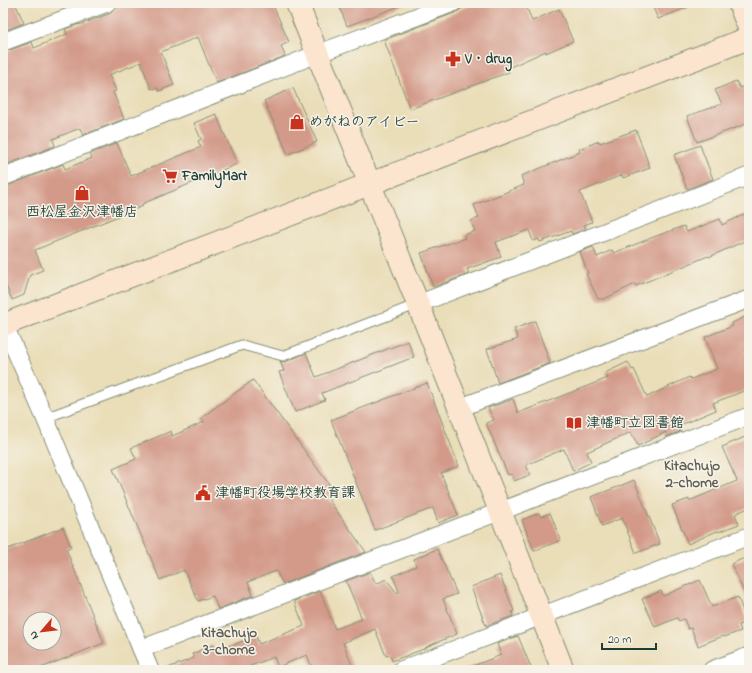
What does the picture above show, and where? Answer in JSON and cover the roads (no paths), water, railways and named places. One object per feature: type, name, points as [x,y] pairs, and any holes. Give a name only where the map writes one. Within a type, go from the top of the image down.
[{"type":"street","points":[[3,42],[107,3]]},
{"type":"street","points":[[297,3],[563,670]]},
{"type":"street","points":[[3,177],[453,3]]},
{"type":"street","points":[[739,3],[749,28]]},
{"type":"street","points":[[150,670],[45,418],[3,324],[749,38]]},
{"type":"street","points":[[418,304],[749,176]]},
{"type":"street","points":[[459,408],[749,299]]},
{"type":"street","points":[[142,649],[749,416]]},
{"type":"street","points":[[401,670],[749,536]]},
{"type":"street","points":[[712,670],[749,656]]},
{"type":"lane","points":[[45,418],[242,345],[283,356],[418,304]]},
{"type":"place","name":"V・drug","points":[[453,59]]},
{"type":"place","name":"めがねのアイビー","points":[[297,122]]},
{"type":"place","name":"FamilyMart","points":[[170,176]]},
{"type":"place","name":"西松屋金沢津幡店","points":[[82,193]]},
{"type":"place","name":"津幡町立図書館","points":[[574,423]]},
{"type":"place","name":"津幡町役場学校教育課","points":[[203,493]]},
{"type":"district","name":"Kitachujo 2-chome","points":[[692,474]]},
{"type":"district","name":"Kitachujo 3-chome","points":[[229,642]]}]
